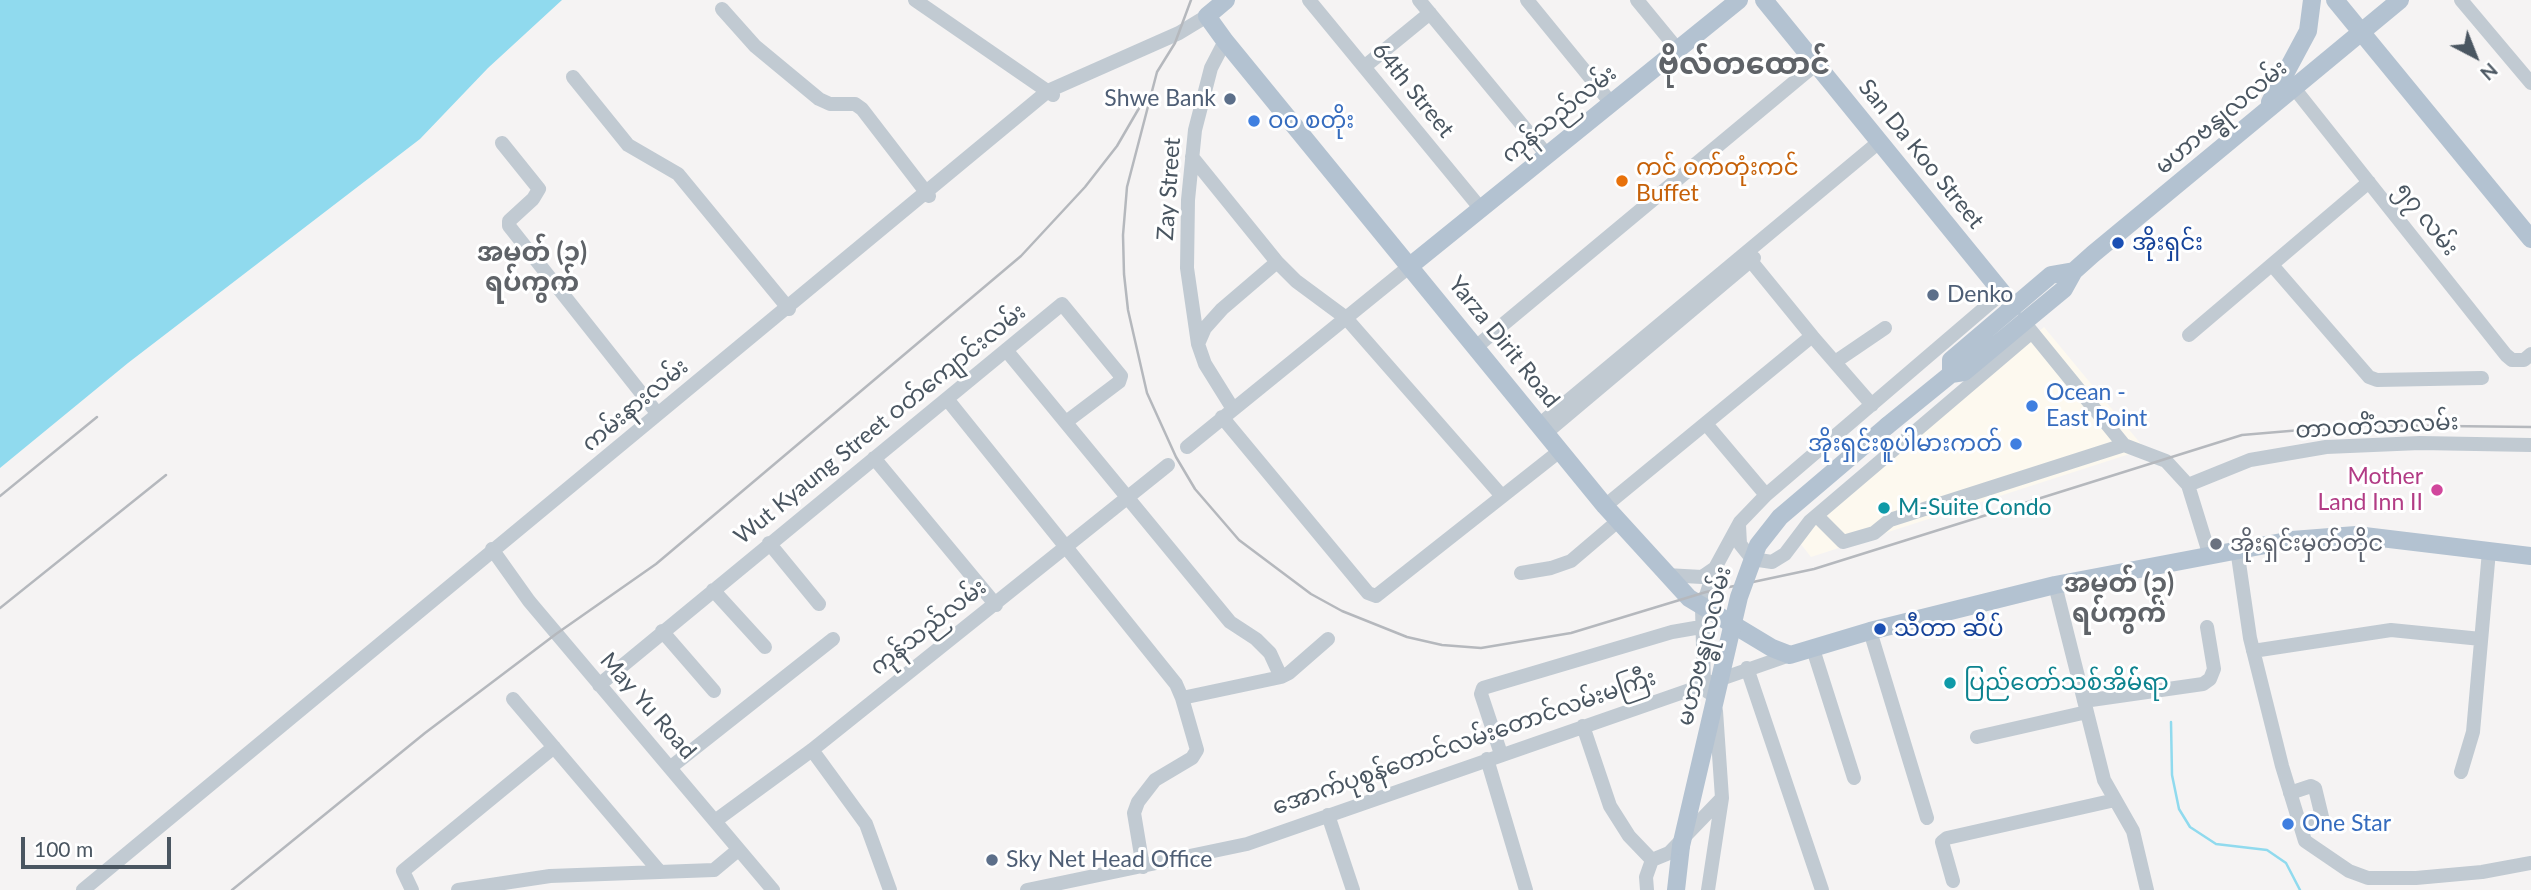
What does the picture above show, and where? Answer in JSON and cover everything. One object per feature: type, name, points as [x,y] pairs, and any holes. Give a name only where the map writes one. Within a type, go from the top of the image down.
[{"type":"main road","name":"ကမ်းနားလမ်း","points":[[1210,19],[1226,0]]},
{"type":"main road","name":"ကမ်းနားလမ်း","points":[[1210,19],[1239,0]]},
{"type":"main road","name":"ကုန်သည်လမ်း","points":[[1410,266],[1739,0]]},
{"type":"main road","name":"San Da Koo Street","points":[[1765,0],[2008,300]]},
{"type":"main road","points":[[2265,111],[2308,31],[2312,0]]},
{"type":"main road","points":[[2335,0],[2531,239]]},
{"type":"main road","name":"မဟာဗန္ဓုလလမ်း","points":[[1675,890],[1681,846],[1739,597],[1758,545],[1780,517],[1951,374],[1964,372],[2028,327],[2064,289],[2074,271],[2400,0]]},
{"type":"main road","name":"Yarza Dirit Road","points":[[1210,19],[1225,41],[1605,506],[1666,575],[1702,607],[1772,649],[1790,655]]},
{"type":"main road","name":"မဟာဗန္ဓုလလမ်း","points":[[1951,374],[1951,360],[2008,300],[2051,275],[2074,271]]},
{"type":"main road","name":"အောက်ပုစွန်တောင်လမ်းတောင်လမ်းမကြီး","points":[[1790,655],[1870,631],[2055,585],[2292,540],[2356,535],[2531,556]]},
{"type":"street","points":[[915,0],[1051,93]]},
{"type":"street","name":"64th Street","points":[[1309,0],[1481,209]]},
{"type":"street","points":[[1419,0],[1546,155]]},
{"type":"street","points":[[1527,0],[1611,103]]},
{"type":"street","points":[[1637,0],[1678,50]]},
{"type":"street","points":[[2461,0],[2531,83]]},
{"type":"street","points":[[722,9],[755,46],[819,99],[830,104],[855,104],[862,109],[928,194]]},
{"type":"street","points":[[1364,67],[1430,13]]},
{"type":"street","name":"ကမ်းနားလမ်း","points":[[83,890],[1051,93],[1186,39],[1210,19]]},
{"type":"street","name":"Zay Street","points":[[1225,41],[1210,68],[1195,130],[1186,268],[1198,344],[1228,413],[1368,593],[1376,596],[1501,495]]},
{"type":"street","points":[[1476,347],[1816,64]]},
{"type":"street","points":[[573,77],[628,145],[678,174],[788,308]]},
{"type":"street","name":"၅၇ လမ်း","points":[[2294,88],[2506,355],[2512,360],[2524,360],[2531,354]]},
{"type":"street","points":[[502,143],[539,189],[533,199],[509,220],[509,226],[657,412]]},
{"type":"street","points":[[1542,429],[1882,145]]},
{"type":"street","points":[[1192,156],[1278,262],[1296,281],[1346,318],[1501,495],[1561,450]]},
{"type":"street","points":[[2189,335],[2369,183]]},
{"type":"street","points":[[1748,257],[1871,404]]},
{"type":"street","points":[[1198,344],[1205,328],[1222,309],[1278,262]]},
{"type":"street","points":[[2272,265],[2369,377],[2377,380],[2482,378]]},
{"type":"street","points":[[1187,447],[1410,266]]},
{"type":"street","points":[[1708,890],[1722,799],[1716,712],[1704,684],[1701,627],[1702,607],[1715,568],[1740,522],[1766,495],[1871,404],[2008,300]]},
{"type":"street","name":"Wut Kyaung Street ဝတ်ကျောင်းလမ်း","points":[[599,685],[1062,304],[1121,379],[1066,422]]},
{"type":"street","name":"ကမ်းနားလမ်း","points":[[90,890],[657,412],[788,308]]},
{"type":"street","points":[[1740,522],[1740,544],[1745,553],[1760,562],[1772,562],[1785,554],[1817,516],[2028,327],[2124,445],[2166,461],[2188,485],[2209,554]]},
{"type":"street","points":[[1835,362],[1885,328]]},
{"type":"street","points":[[1605,506],[1707,425],[1812,336]]},
{"type":"street","points":[[1006,350],[1230,622],[1256,639],[1270,653],[1281,677]]},
{"type":"street","points":[[947,399],[1176,684],[1182,698],[1197,750],[1192,758],[1155,780],[1138,802],[1134,813],[1143,867]]},
{"type":"street","points":[[1707,425],[1766,495]]},
{"type":"street","name":"တာဝတိံသာလမ်း","points":[[2188,485],[2250,460],[2326,447],[2420,443],[2531,445]]},
{"type":"street","points":[[1817,516],[1843,542],[1874,533],[1890,520],[2124,445]]},
{"type":"street","points":[[874,458],[996,605]]},
{"type":"street","name":"ကုန်သည်လမ်း","points":[[715,821],[812,750],[996,605],[1167,465]]},
{"type":"street","points":[[1521,573],[1551,568],[1570,561],[1618,521]]},
{"type":"street","points":[[769,543],[819,604]]},
{"type":"street","points":[[2237,549],[2253,651],[2305,841],[2349,871],[2368,878],[2416,878],[2482,872],[2531,863]]},
{"type":"street","name":"May Yu Road","points":[[494,551],[529,601],[774,890]]},
{"type":"street","points":[[2461,772],[2473,732],[2489,551]]},
{"type":"street","points":[[1666,575],[1702,577],[1715,568]]},
{"type":"street","points":[[2055,585],[2104,780],[2133,831],[2147,890]]},
{"type":"street","points":[[713,590],[765,647]]},
{"type":"street","points":[[1526,890],[1494,757],[1481,694],[1483,688],[1672,632],[1701,627]]},
{"type":"street","points":[[1977,737],[2086,706],[2203,684],[2210,679],[2214,669],[2207,627]]},
{"type":"street","points":[[2253,651],[2391,630],[2481,639]]},
{"type":"street","points":[[662,631],[714,691]]},
{"type":"street","points":[[1870,631],[1927,818]]},
{"type":"street","points":[[671,767],[832,639]]},
{"type":"street","points":[[1182,698],[1281,677],[1328,639]]},
{"type":"street","points":[[1812,649],[1854,778]]},
{"type":"street","name":"အောက်ပုစွန်တောင်လမ်းတောင်လမ်းမကြီး","points":[[1027,890],[1247,844],[1790,655]]},
{"type":"street","points":[[1747,668],[1822,890]]},
{"type":"street","points":[[513,699],[660,872]]},
{"type":"street","points":[[1583,726],[1610,806],[1629,836],[1652,860]]},
{"type":"street","points":[[412,890],[403,871],[554,747]]},
{"type":"street","points":[[812,750],[866,824],[890,890]]},
{"type":"street","points":[[2290,793],[2311,786],[2315,788],[2323,821],[2301,827]]},
{"type":"street","points":[[1647,890],[1646,877],[1652,860],[1669,853],[1722,799]]},
{"type":"street","points":[[1953,881],[1942,842],[1947,838],[2115,800]]},
{"type":"street","points":[[1328,815],[1353,890]]},
{"type":"street","points":[[458,890],[550,876],[713,870],[738,850]]},
{"type":"shaded area","points":[[2044,327],[2145,449],[1811,557],[1800,543],[1814,525]]},
{"type":"water","points":[[0,0],[562,0],[488,68],[420,139],[128,363],[0,468]]},
{"type":"waterway","points":[[2171,722],[2172,775],[2179,809],[2190,827],[2216,844],[2267,850],[2286,863],[2300,890]]},
{"type":"railway","points":[[1191,0],[1175,43],[1157,72],[1127,187],[1123,235],[1124,274],[1128,310],[1147,393],[1176,457],[1195,489],[1239,540],[1311,594],[1342,611],[1407,637],[1442,645],[1481,648],[1571,633],[1706,592],[1814,569],[2242,435],[2360,425],[2531,427]]},
{"type":"railway","points":[[232,890],[425,733],[556,634],[656,564],[1021,256],[1085,187],[1117,146],[1142,103]]},
{"type":"railway","points":[[0,496],[97,417]]},
{"type":"railway","points":[[0,608],[166,475]]},
{"type":"place","name":"Shwe Bank","points":[[1230,99]]},
{"type":"place","name":"ဝဝ စတိုး","points":[[1254,121]]},
{"type":"place","name":"ကင် ဝက်တုံးကင် Buffet","points":[[1622,181]]},
{"type":"place","name":"အိုးရှင်း","points":[[2118,243]]},
{"type":"place","name":"Denko","points":[[1933,295]]},
{"type":"place","name":"Ocean - East Point","points":[[2032,406]]},
{"type":"place","name":"အိုးရှင်းစူပါမားကတ်","points":[[2016,444]]},
{"type":"place","name":"Mother Land Inn II","points":[[2437,490]]},
{"type":"place","name":"M-Suite Condo","points":[[1884,508]]},
{"type":"place","name":"အိုးရှင်းမှတ်တိုင","points":[[2216,544]]},
{"type":"place","name":"သီတာ ဆိပ်","points":[[1880,629]]},
{"type":"place","name":"ပြည်တော်သစ်အိမ််ရာ","points":[[1950,683]]},
{"type":"place","name":"One Star","points":[[2288,824]]},
{"type":"place","name":"Sky Net Head Office","points":[[992,860]]},
{"type":"district","name":"ဗိုလ်တထောင်","points":[[1744,64]]},
{"type":"district","name":"အမှတ် (၁) ရပ်ကွက်","points":[[532,268]]},
{"type":"district","name":"အမှတ် (၃) ရပ်ကွက်","points":[[2119,599]]}]
